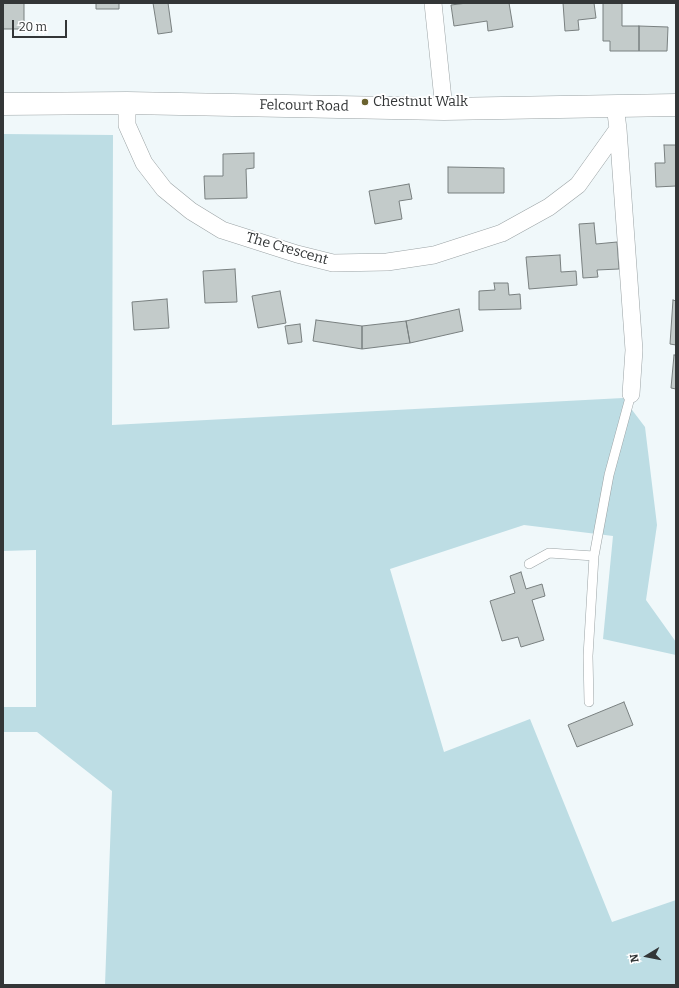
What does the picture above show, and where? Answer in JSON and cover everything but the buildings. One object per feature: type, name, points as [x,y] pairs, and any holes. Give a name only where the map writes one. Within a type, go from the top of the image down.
[{"type":"street","points":[[433,3],[444,109]]},
{"type":"street","name":"Felcourt Road","points":[[3,104],[127,103],[444,109],[676,105]]},
{"type":"street","name":"The Crescent","points":[[127,103],[127,125],[144,163],[164,189],[191,211],[222,230],[297,254],[333,263],[387,262],[434,255],[502,233],[549,207],[578,185],[618,129]]},
{"type":"street","points":[[615,105],[634,350],[632,394]]},
{"type":"lane","points":[[589,702],[588,656],[594,556],[609,475],[632,394]]},
{"type":"lane","points":[[529,564],[549,553],[594,556]]},
{"type":"shaded area","points":[[3,134],[113,135],[112,425],[623,398],[645,427],[657,525],[646,600],[676,642],[676,655],[603,639],[613,536],[524,525],[390,569],[444,752],[530,719],[612,922],[676,900],[676,985],[105,985],[112,791],[37,732],[3,732],[3,707],[36,707],[36,550],[3,551]]},
{"type":"place","name":"Chestnut Walk","points":[[365,102]]}]
